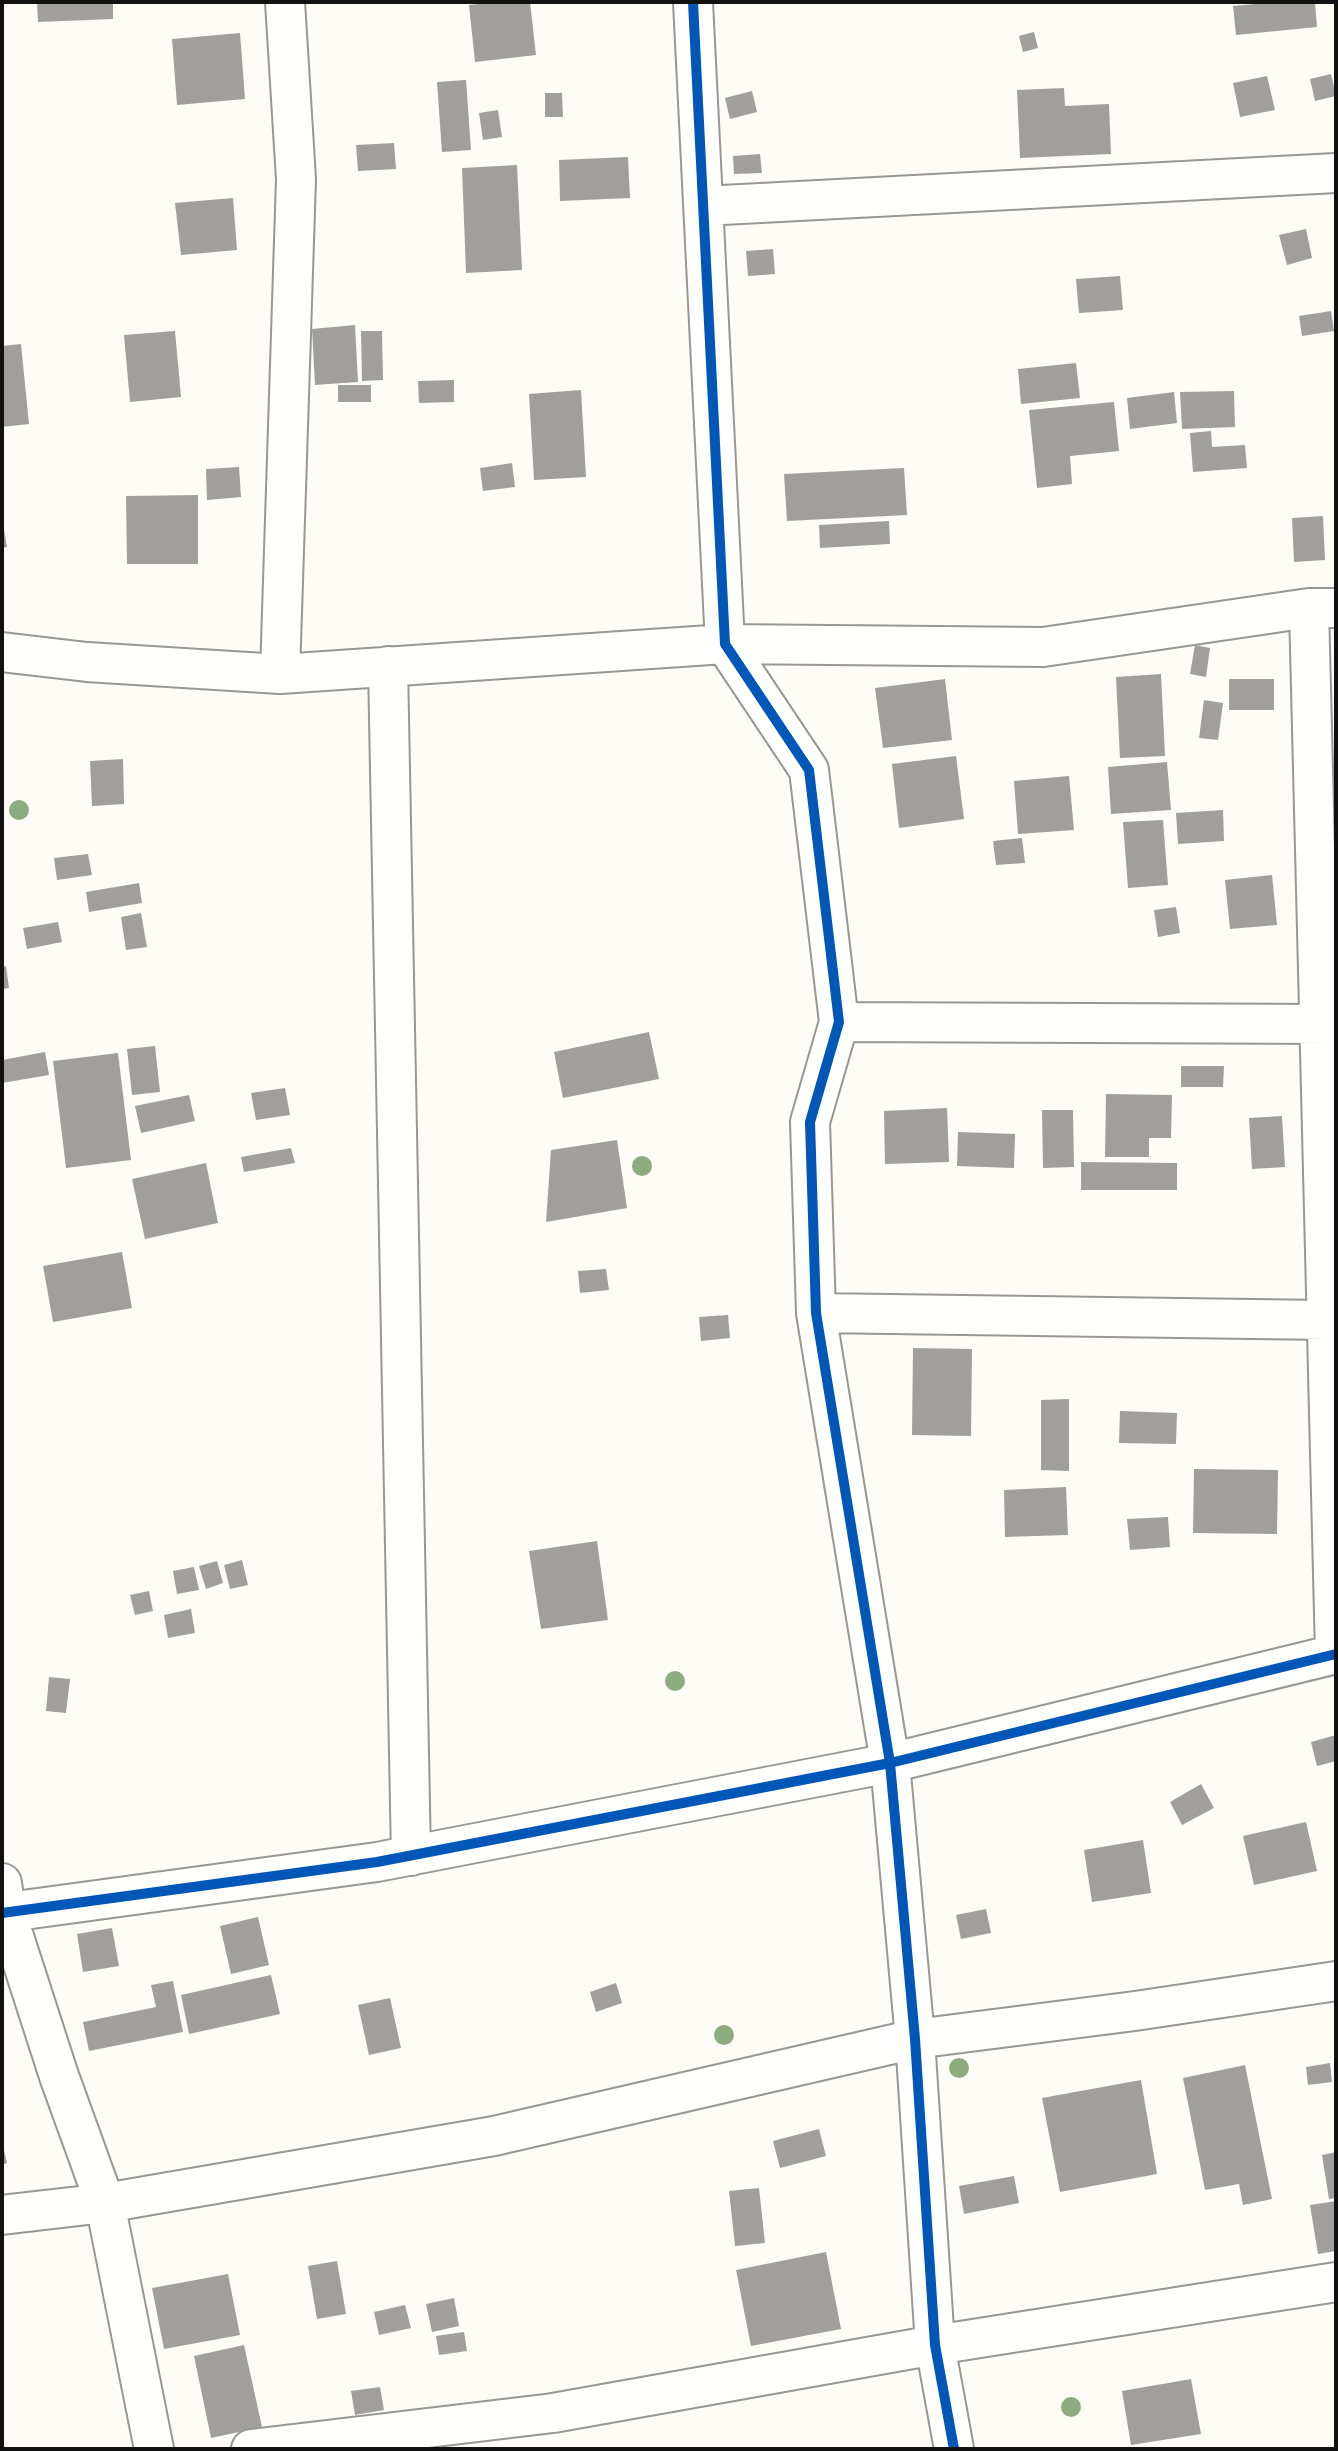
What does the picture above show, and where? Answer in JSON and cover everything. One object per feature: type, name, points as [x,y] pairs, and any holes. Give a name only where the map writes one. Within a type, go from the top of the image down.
[{"type":"street","points":[[280,674],[296,179],[285,2]]},
{"type":"street","points":[[693,2],[725,644],[809,770],[839,1022],[810,1122],[816,1313],[890,1763],[915,2039],[935,2345],[954,2449]]},
{"type":"street","points":[[703,206],[1336,173]]},
{"type":"street","points":[[2,652],[87,662],[280,674],[725,644],[1043,647],[1323,608],[1327,1024],[1326,1320],[1336,1654],[890,1763],[411,1856],[3,1903],[59,2077],[105,2203],[154,2449]]},
{"type":"street","points":[[388,666],[411,1856]]},
{"type":"street","points":[[839,1022],[1327,1024]]},
{"type":"street","points":[[816,1313],[1326,1320]]},
{"type":"street","points":[[2,2215],[105,2203],[494,2136],[915,2039],[1135,2011],[1336,1981]]},
{"type":"street","points":[[251,2449],[553,2413],[935,2345],[1336,2282]]},
{"type":"building","points":[[37,2],[113,2],[113,19],[38,22]]},
{"type":"building","points":[[530,2],[536,55],[475,62],[469,5]]},
{"type":"building","points":[[1315,2],[1317,27],[1236,35],[1233,6]]},
{"type":"building","points":[[1034,32],[1038,48],[1023,52],[1019,36]]},
{"type":"building","points":[[240,33],[245,99],[177,105],[172,39]]},
{"type":"building","points":[[1331,74],[1336,96],[1315,101],[1310,79]]},
{"type":"building","points":[[1267,76],[1275,110],[1240,117],[1233,83]]},
{"type":"building","points":[[466,80],[471,150],[442,152],[437,82]]},
{"type":"building","points":[[1064,88],[1065,106],[1109,104],[1111,154],[1020,158],[1017,90]]},
{"type":"building","points":[[752,91],[757,112],[730,119],[725,98]]},
{"type":"building","points":[[545,93],[562,93],[563,117],[545,117]]},
{"type":"building","points":[[498,110],[502,137],[483,140],[479,113]]},
{"type":"building","points":[[394,143],[396,169],[358,171],[356,145]]},
{"type":"building","points":[[760,154],[762,173],[734,174],[733,156]]},
{"type":"building","points":[[628,157],[630,198],[560,201],[559,160]]},
{"type":"building","points":[[517,165],[522,270],[466,273],[462,168]]},
{"type":"building","points":[[233,198],[237,250],[181,255],[175,203]]},
{"type":"building","points":[[1306,229],[1312,258],[1287,265],[1279,235]]},
{"type":"building","points":[[773,249],[775,274],[748,276],[746,251]]},
{"type":"building","points":[[1120,276],[1123,310],[1079,313],[1076,279]]},
{"type":"building","points":[[1331,311],[1334,331],[1302,336],[1299,316]]},
{"type":"building","points":[[355,325],[358,382],[315,385],[312,329]]},
{"type":"building","points":[[175,331],[181,397],[130,402],[124,335]]},
{"type":"building","points":[[361,331],[382,331],[383,380],[362,381]]},
{"type":"building","points":[[21,344],[29,424],[2,427],[2,346]]},
{"type":"building","points":[[1076,363],[1080,398],[1021,404],[1018,369]]},
{"type":"building","points":[[454,380],[454,402],[419,403],[418,381]]},
{"type":"building","points":[[338,385],[371,385],[371,402],[338,402]]},
{"type":"building","points":[[581,390],[586,477],[534,480],[529,394]]},
{"type":"building","points":[[1234,391],[1235,427],[1182,429],[1180,392]]},
{"type":"building","points":[[1174,392],[1177,423],[1130,429],[1127,398]]},
{"type":"building","points":[[1114,402],[1119,451],[1070,456],[1072,484],[1037,488],[1029,410]]},
{"type":"building","points":[[1211,431],[1212,447],[1245,445],[1247,468],[1193,472],[1190,433]]},
{"type":"building","points":[[512,463],[515,487],[483,491],[480,468]]},
{"type":"building","points":[[239,467],[241,497],[207,500],[206,469]]},
{"type":"building","points":[[904,468],[907,515],[787,521],[784,474]]},
{"type":"building","points":[[198,495],[198,564],[127,564],[126,496]]},
{"type":"building","points":[[1323,516],[1325,560],[1294,562],[1292,518]]},
{"type":"building","points":[[2,518],[7,547],[2,548]]},
{"type":"building","points":[[889,521],[890,544],[820,548],[819,525]]},
{"type":"building","points":[[1195,645],[1210,648],[1206,677],[1190,674]]},
{"type":"building","points":[[1161,674],[1165,756],[1120,758],[1116,677]]},
{"type":"building","points":[[945,679],[952,740],[883,748],[875,688]]},
{"type":"building","points":[[1229,679],[1274,679],[1274,710],[1229,710]]},
{"type":"building","points":[[1204,700],[1223,703],[1218,740],[1199,738]]},
{"type":"building","points":[[956,756],[964,819],[899,828],[892,764]]},
{"type":"building","points":[[123,759],[124,804],[92,806],[90,761]]},
{"type":"building","points":[[1167,762],[1171,810],[1111,814],[1108,767]]},
{"type":"building","points":[[1069,776],[1074,830],[1018,834],[1014,781]]},
{"type":"building","points":[[1223,810],[1224,841],[1178,844],[1176,813]]},
{"type":"building","points":[[1163,820],[1168,885],[1128,888],[1123,822]]},
{"type":"building","points":[[1022,838],[1025,863],[996,865],[993,841]]},
{"type":"building","points":[[88,854],[92,875],[57,880],[54,858]]},
{"type":"building","points":[[1272,875],[1277,925],[1230,929],[1225,880]]},
{"type":"building","points":[[139,883],[142,903],[89,912],[86,892]]},
{"type":"building","points":[[1176,907],[1180,933],[1158,937],[1154,910]]},
{"type":"building","points":[[141,913],[147,947],[126,950],[121,917]]},
{"type":"building","points":[[58,922],[62,942],[27,949],[23,928]]},
{"type":"building","points":[[6,966],[9,988],[2,989],[2,967]]},
{"type":"building","points":[[649,1032],[659,1079],[563,1098],[554,1052]]},
{"type":"building","points":[[155,1046],[160,1092],[132,1095],[127,1049]]},
{"type":"building","points":[[45,1052],[49,1075],[2,1083],[2,1060]]},
{"type":"building","points":[[118,1053],[131,1160],[66,1168],[53,1061]]},
{"type":"building","points":[[1181,1066],[1224,1066],[1223,1087],[1181,1087]]},
{"type":"building","points":[[285,1088],[290,1115],[256,1120],[251,1093]]},
{"type":"building","points":[[1106,1094],[1172,1095],[1171,1138],[1149,1138],[1149,1157],[1105,1157]]},
{"type":"building","points":[[189,1095],[195,1121],[141,1133],[135,1106]]},
{"type":"building","points":[[947,1108],[949,1162],[885,1164],[884,1111]]},
{"type":"building","points":[[1042,1110],[1073,1110],[1074,1167],[1043,1168]]},
{"type":"building","points":[[1282,1116],[1285,1167],[1252,1169],[1249,1118]]},
{"type":"building","points":[[958,1132],[1015,1134],[1014,1168],[957,1166]]},
{"type":"building","points":[[617,1140],[627,1208],[546,1222],[551,1150]]},
{"type":"building","points":[[291,1148],[295,1163],[244,1172],[241,1157]]},
{"type":"building","points":[[1081,1162],[1177,1163],[1177,1190],[1081,1190]]},
{"type":"building","points":[[206,1163],[218,1223],[145,1239],[132,1179]]},
{"type":"building","points":[[122,1252],[132,1308],[53,1322],[43,1266]]},
{"type":"building","points":[[606,1269],[609,1290],[580,1293],[578,1271]]},
{"type":"building","points":[[728,1315],[730,1338],[701,1341],[699,1317]]},
{"type":"building","points":[[913,1348],[972,1349],[971,1436],[912,1435]]},
{"type":"building","points":[[1069,1399],[1069,1471],[1041,1470],[1041,1400]]},
{"type":"building","points":[[1120,1411],[1177,1413],[1176,1444],[1119,1443]]},
{"type":"building","points":[[1194,1469],[1278,1470],[1277,1534],[1193,1533]]},
{"type":"building","points":[[1066,1487],[1068,1535],[1005,1537],[1004,1490]]},
{"type":"building","points":[[1168,1517],[1170,1547],[1130,1550],[1127,1519]]},
{"type":"building","points":[[597,1541],[608,1620],[541,1629],[529,1551]]},
{"type":"building","points":[[242,1560],[248,1585],[230,1589],[224,1565]]},
{"type":"building","points":[[217,1561],[223,1583],[206,1589],[199,1566]]},
{"type":"building","points":[[194,1567],[199,1590],[177,1594],[173,1571]]},
{"type":"building","points":[[149,1591],[153,1611],[135,1615],[130,1595]]},
{"type":"building","points":[[191,1609],[195,1633],[168,1638],[164,1615]]},
{"type":"building","points":[[49,1677],[70,1679],[66,1713],[46,1711]]},
{"type":"building","points":[[1336,1735],[1336,1761],[1317,1766],[1311,1742]]},
{"type":"building","points":[[1201,1784],[1214,1808],[1182,1825],[1170,1802]]},
{"type":"building","points":[[1306,1822],[1317,1871],[1254,1885],[1243,1836]]},
{"type":"building","points":[[1143,1840],[1151,1893],[1092,1902],[1084,1850]]},
{"type":"building","points":[[986,1909],[991,1933],[961,1939],[956,1915]]},
{"type":"building","points":[[258,1917],[269,1965],[231,1974],[220,1926]]},
{"type":"building","points":[[112,1928],[119,1966],[83,1972],[77,1934]]},
{"type":"building","points":[[271,1975],[280,2014],[189,2034],[181,1995]]},
{"type":"building","points":[[173,1981],[183,2032],[89,2051],[83,2022],[156,2007],[151,1985]]},
{"type":"building","points":[[616,1983],[622,2003],[596,2012],[590,1992]]},
{"type":"building","points":[[390,1998],[401,2048],[369,2055],[358,2005]]},
{"type":"building","points":[[1330,2063],[1332,2082],[1308,2085],[1306,2067]]},
{"type":"building","points":[[1245,2065],[1272,2199],[1243,2205],[1239,2184],[1205,2190],[1183,2078]]},
{"type":"building","points":[[1141,2080],[1157,2174],[1060,2192],[1042,2098]]},
{"type":"building","points":[[819,2129],[826,2156],[780,2168],[773,2141]]},
{"type":"building","points":[[2,2147],[7,2163],[2,2165]]},
{"type":"building","points":[[1336,2152],[1336,2198],[1329,2199],[1322,2155]]},
{"type":"building","points":[[1014,2176],[1019,2203],[964,2214],[959,2186]]},
{"type":"building","points":[[759,2188],[765,2243],[735,2246],[729,2191]]},
{"type":"building","points":[[1336,2201],[1336,2251],[1318,2254],[1310,2205]]},
{"type":"building","points":[[826,2252],[841,2329],[751,2346],[736,2270]]},
{"type":"building","points":[[337,2261],[346,2314],[317,2319],[308,2266]]},
{"type":"building","points":[[228,2274],[240,2335],[164,2349],[152,2288]]},
{"type":"building","points":[[454,2298],[459,2326],[432,2332],[426,2304]]},
{"type":"building","points":[[405,2305],[411,2328],[379,2335],[374,2312]]},
{"type":"building","points":[[464,2332],[467,2351],[439,2355],[436,2336]]},
{"type":"building","points":[[244,2345],[262,2427],[211,2438],[194,2356]]},
{"type":"building","points":[[1191,2379],[1201,2434],[1131,2445],[1122,2391]]},
{"type":"building","points":[[380,2387],[384,2410],[355,2415],[351,2391]]},
{"type":"cycle path","points":[[693,2],[725,644],[809,770],[839,1022],[810,1122],[816,1313],[890,1763],[1336,1654]]},
{"type":"cycle path","points":[[2,1913],[377,1862],[890,1763],[915,2039],[935,2345],[954,2449]]}]
